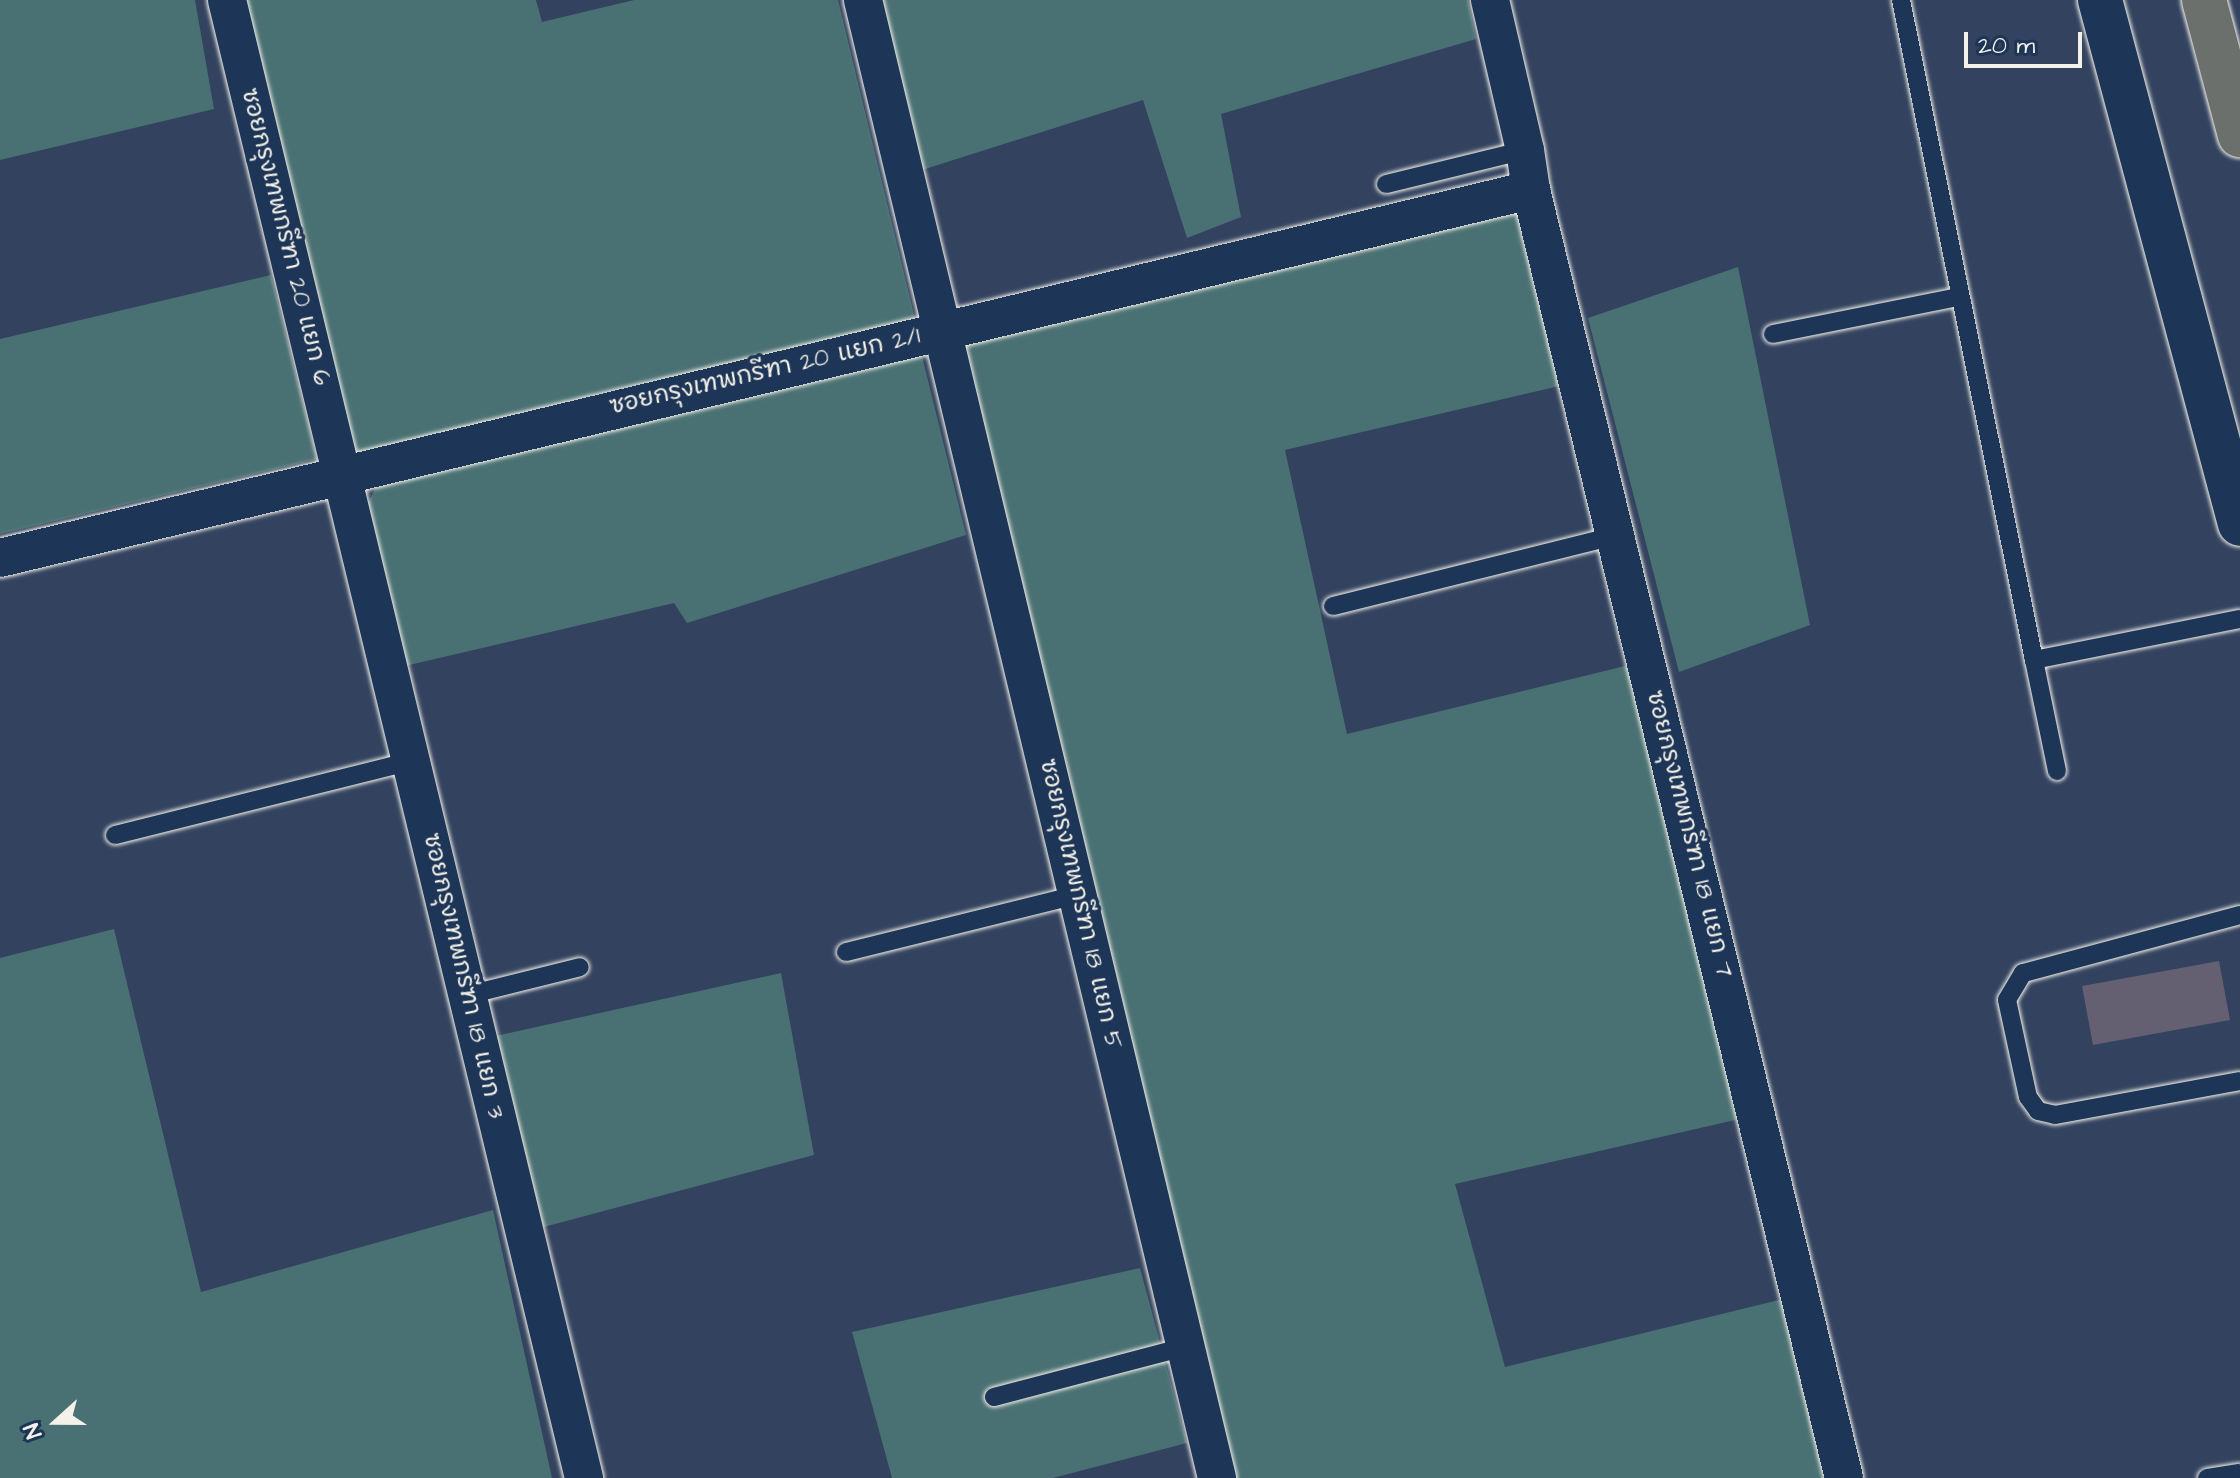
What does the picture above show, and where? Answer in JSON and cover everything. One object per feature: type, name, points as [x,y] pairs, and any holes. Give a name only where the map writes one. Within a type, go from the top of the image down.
[{"type":"highway","points":[[2204,0],[2240,135]]},
{"type":"main road","points":[[2100,0],[2240,524]]},
{"type":"street","name":"ซอยกรุงเทพกรีฑา 20 แยก 6","points":[[227,0],[342,473]]},
{"type":"street","name":"ซอยกรุงเทพกรีฑา 18 แยก 5","points":[[863,0],[1217,1478]]},
{"type":"street","name":"ซอยกรุงเทพกรีฑา 18 แยก 7","points":[[1490,0],[1525,150],[1531,190],[1844,1478]]},
{"type":"street","name":"ซอยกรุงเทพกรีฑา 20 แยก 2/1","points":[[0,558],[342,473],[1531,190]]},
{"type":"street","name":"ซอยกรุงเทพกรีฑา 18 แยก 3","points":[[342,473],[584,1478]]},
{"type":"lane","points":[[1901,0],[2057,771]]},
{"type":"lane","points":[[1386,184],[1525,150]]},
{"type":"lane","points":[[1773,334],[1959,297]]},
{"type":"lane","points":[[1333,606],[1617,535]]},
{"type":"lane","points":[[2034,660],[2240,619]]},
{"type":"lane","points":[[115,835],[411,761]]},
{"type":"lane","points":[[846,952],[1077,895]]},
{"type":"lane","points":[[2240,915],[2023,973],[2007,1000],[2028,1097],[2038,1111],[2055,1115],[2240,1081]]},
{"type":"lane","points":[[468,995],[580,967]]},
{"type":"lane","points":[[994,1397],[1185,1347]]},
{"type":"lane","points":[[2207,1478],[2240,1473]]},
{"type":"green space","points":[[0,0],[195,0],[214,109],[0,160]]},
{"type":"green space","points":[[237,0],[536,0],[542,22],[634,0],[838,0],[916,323],[630,386],[350,456]]},
{"type":"green space","points":[[883,0],[1468,0],[1476,39],[1221,114],[1241,217],[1187,238],[1143,100],[922,170]]},
{"type":"green space","points":[[1523,209],[1564,385],[1285,450],[1347,734],[1633,664],[1744,1118],[1455,1184],[1505,1367],[1791,1297],[1830,1478],[1232,1478],[955,345]]},
{"type":"green space","points":[[1738,267],[1810,625],[1679,672],[1588,318]]},
{"type":"green space","points":[[271,275],[317,459],[0,534],[0,339]]},
{"type":"green space","points":[[921,352],[966,535],[687,623],[674,603],[405,666],[364,511],[380,479]]},
{"type":"green space","points":[[114,929],[201,1292],[493,1210],[552,1478],[0,1478],[0,958]]},
{"type":"green space","points":[[781,973],[814,1155],[540,1228],[491,1037]]},
{"type":"green space","points":[[1140,1268],[1187,1443],[1053,1478],[892,1478],[852,1332]]},
{"type":"building","points":[[2219,961],[2230,1020],[2093,1045],[2082,986]]}]
